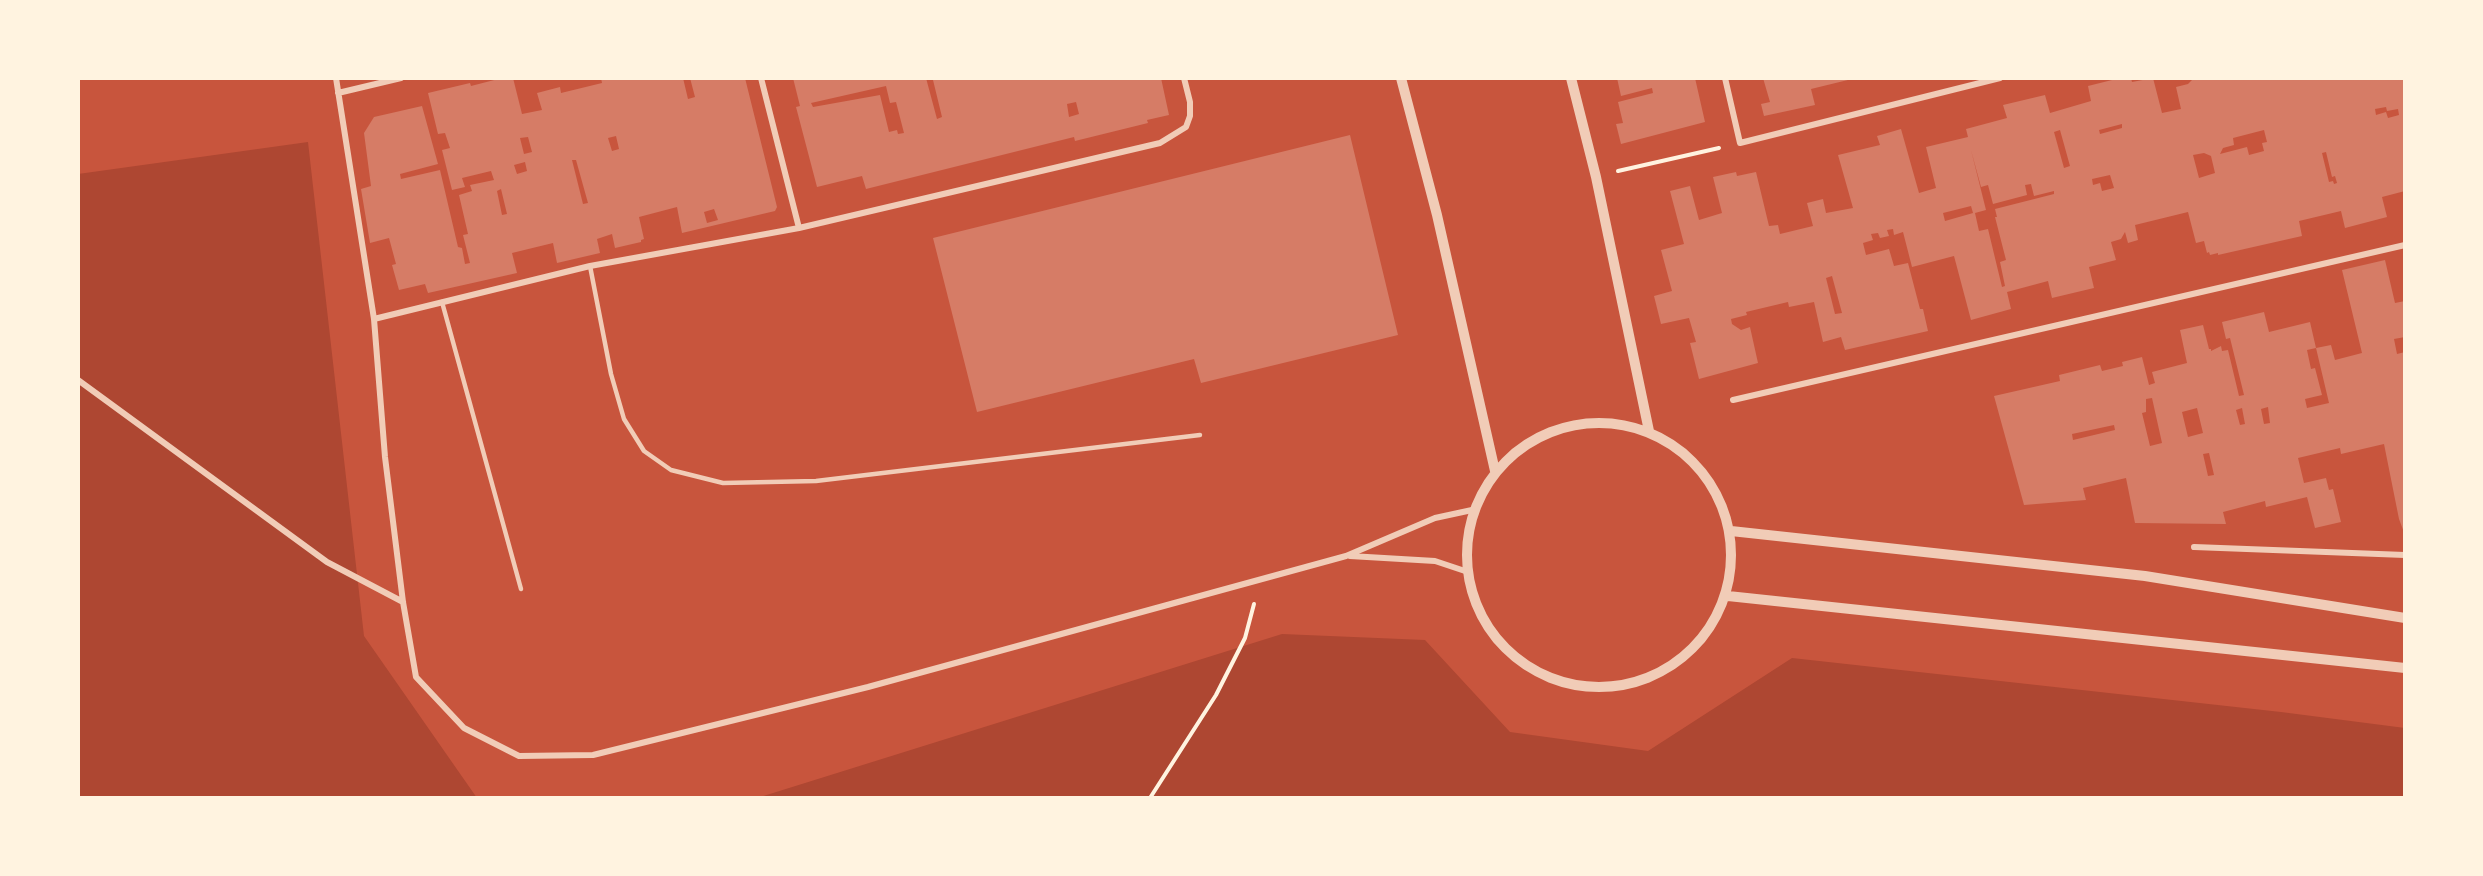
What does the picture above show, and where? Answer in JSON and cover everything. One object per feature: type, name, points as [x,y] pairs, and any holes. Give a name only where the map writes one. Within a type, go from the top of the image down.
[{"type":"street","points":[[336,78],[374,319],[385,457],[403,602],[416,677],[464,728],[519,756],[592,755],[868,687],[1346,556],[1435,518],[1472,510]]},
{"type":"street","points":[[338,93],[401,78]]},
{"type":"street","points":[[761,78],[799,228]]},
{"type":"street","points":[[374,319],[590,266],[799,228],[1160,143],[1186,127],[1190,116],[1190,102],[1184,78]]},
{"type":"street","points":[[1401,78],[1437,215],[1495,471]]},
{"type":"street","points":[[1571,78],[1596,177],[1649,431]]},
{"type":"street","points":[[1725,78],[1740,143],[1973,81],[2000,78]]},
{"type":"street","points":[[1733,400],[2405,245]]},
{"type":"street","points":[[78,380],[327,562],[403,602]]},
{"type":"street","points":[[1608,422],[1649,431],[1685,452],[1712,482],[1731,531],[1728,596],[1696,647],[1660,674],[1617,687],[1573,686],[1531,670],[1497,642],[1474,604],[1468,572],[1472,510],[1495,471],[1527,443],[1566,426],[1608,422]]},
{"type":"street","points":[[1731,531],[2145,576],[2405,618]]},
{"type":"street","points":[[2194,547],[2405,555]]},
{"type":"street","points":[[1346,556],[1435,561],[1468,572]]},
{"type":"street","points":[[1728,596],[2405,668]]},
{"type":"lane","points":[[590,266],[611,374],[624,419],[644,451],[671,470],[723,483],[816,481],[1200,435]]},
{"type":"lane","points":[[442,302],[521,590]]},
{"type":"path","points":[[1596,177],[1740,143]]},
{"type":"path","points":[[1150,798],[1216,694],[1245,638],[1259,581]]},
{"type":"shaded area","points":[[308,142],[364,636],[477,798],[78,798],[78,174]]},
{"type":"shaded area","points":[[1282,634],[1425,640],[1510,732],[1648,751],[1792,658],[2281,712],[2405,728],[2405,798],[757,798]]},
{"type":"building","points":[[502,78],[513,78],[522,114],[542,110],[537,93],[560,87],[561,93],[602,83],[601,78],[683,78],[688,99],[695,97],[690,78],[745,78],[777,207],[775,211],[682,233],[677,207],[639,217],[644,239],[641,242],[615,248],[612,234],[597,239],[600,253],[557,263],[553,243],[512,253],[517,273],[428,293],[425,284],[399,290],[392,265],[396,264],[389,238],[370,243],[361,189],[371,186],[364,133],[374,117],[422,106],[438,164],[400,174],[401,179],[440,170],[458,247],[462,248],[465,264],[470,263],[463,235],[468,234],[459,195],[472,191],[470,185],[494,180],[491,171],[462,178],[465,187],[452,190],[442,150],[450,148],[445,133],[438,134],[428,93],[470,83],[471,86]],"holes":[[[616,136],[619,149],[612,151],[608,138]],[[528,137],[532,152],[524,154],[520,138]],[[572,160],[576,160],[588,203],[583,204]],[[525,162],[527,171],[517,174],[514,165]],[[501,189],[507,214],[502,215],[497,191]],[[714,209],[718,220],[707,223],[704,212]]]},
{"type":"building","points":[[793,78],[926,78],[937,119],[942,117],[933,80],[940,78],[1161,78],[1169,115],[1147,120],[1148,123],[1075,141],[1074,137],[866,189],[862,176],[817,187],[796,107],[800,106]],"holes":[[[886,86],[890,103],[896,102],[904,133],[898,134],[897,130],[889,132],[880,95],[813,107],[811,103]],[[1076,102],[1079,114],[1069,117],[1067,104]]]},
{"type":"building","points":[[1617,78],[1688,78],[1688,80],[1695,78],[1705,122],[1621,144],[1616,124],[1623,123],[1618,102],[1653,93],[1652,88],[1621,96]]},
{"type":"building","points":[[1763,78],[1852,79],[1811,89],[1815,105],[1764,116],[1761,104],[1770,102]]},
{"type":"building","points":[[2120,78],[2131,78],[2132,82],[2153,78],[2162,113],[2181,109],[2176,87],[2188,84],[2197,78],[2405,78],[2405,191],[2382,197],[2387,217],[2345,228],[2341,211],[2299,221],[2302,236],[2218,255],[2218,253],[2210,255],[2209,252],[2207,253],[2204,241],[2196,243],[2188,212],[2135,225],[2138,240],[2128,243],[2125,232],[2121,239],[2111,242],[2116,260],[2089,267],[2094,288],[2052,298],[2048,281],[2007,292],[2011,309],[1971,320],[1954,256],[1912,267],[1903,232],[1894,235],[1893,229],[1887,230],[1889,236],[1880,238],[1878,233],[1871,234],[1873,240],[1863,243],[1866,255],[1889,249],[1894,266],[1908,263],[1928,331],[1845,350],[1841,337],[1823,342],[1814,302],[1789,307],[1788,302],[1746,312],[1747,315],[1731,319],[1732,324],[1741,330],[1750,327],[1758,363],[1699,379],[1690,343],[1696,342],[1689,318],[1661,324],[1654,296],[1672,291],[1661,250],[1684,244],[1670,191],[1690,186],[1699,220],[1722,213],[1713,177],[1736,172],[1737,176],[1756,172],[1769,226],[1778,225],[1780,234],[1813,226],[1807,203],[1823,199],[1826,213],[1853,208],[1838,155],[1880,145],[1877,136],[1901,129],[1919,193],[1936,188],[1926,147],[1968,137],[1966,129],[2007,118],[2003,105],[2045,95],[2050,113],[2091,101],[2088,86]],"holes":[[[2386,107],[2387,111],[2398,109],[2399,115],[2388,118],[2386,112],[2376,115],[2375,109]],[[2122,124],[2122,128],[2100,134],[2099,130]],[[2060,130],[2070,166],[2064,168],[2054,132]],[[2264,130],[2267,142],[2262,143],[2264,151],[2249,155],[2247,147],[2220,154],[2223,148],[2234,145],[2233,138]],[[1971,150],[1981,187],[1988,185],[1993,204],[2027,195],[2025,185],[2031,184],[2034,196],[2054,191],[2054,194],[1995,209],[2006,260],[2000,262],[2005,286],[2002,287],[1988,229],[1979,231],[1975,213],[1986,210]],[[2326,152],[2332,177],[2335,176],[2337,183],[2329,182],[2322,153]],[[2204,153],[2211,156],[2215,173],[2199,178],[2193,155]],[[2110,175],[2114,188],[2102,191],[2100,183],[2093,185],[2092,179]],[[1971,206],[1973,213],[1945,221],[1943,213]],[[1832,276],[1842,313],[1835,314],[1826,278]]]},
{"type":"building","points":[[1350,135],[1398,335],[1201,383],[1194,359],[977,412],[933,238]]},
{"type":"building","points":[[2385,260],[2395,303],[2405,301],[2405,337],[2394,339],[2397,354],[2405,352],[2405,535],[2399,519],[2384,444],[2341,454],[2340,448],[2298,458],[2304,483],[2326,478],[2329,490],[2333,489],[2341,522],[2315,528],[2307,497],[2266,507],[2265,501],[2223,512],[2226,524],[2135,523],[2126,478],[2083,488],[2086,500],[2024,505],[1994,396],[2060,381],[2059,375],[2100,365],[2102,371],[2123,366],[2122,362],[2142,357],[2149,385],[2155,383],[2152,372],[2187,363],[2180,330],[2203,325],[2211,351],[2221,346],[2222,351],[2228,350],[2239,396],[2244,395],[2230,338],[2226,339],[2222,322],[2264,312],[2269,332],[2310,322],[2316,348],[2331,345],[2335,360],[2362,353],[2342,270]],"holes":[[[2316,348],[2329,403],[2307,408],[2305,399],[2322,395],[2315,368],[2311,369],[2307,350]],[[2152,398],[2162,443],[2150,446],[2142,413],[2146,412],[2146,399]],[[2268,407],[2270,423],[2264,424],[2261,409]],[[2197,408],[2203,433],[2188,437],[2182,412]],[[2242,408],[2245,424],[2240,425],[2236,410]],[[2114,425],[2115,430],[2073,440],[2072,434]],[[2209,453],[2214,475],[2208,476],[2203,454]]]}]
